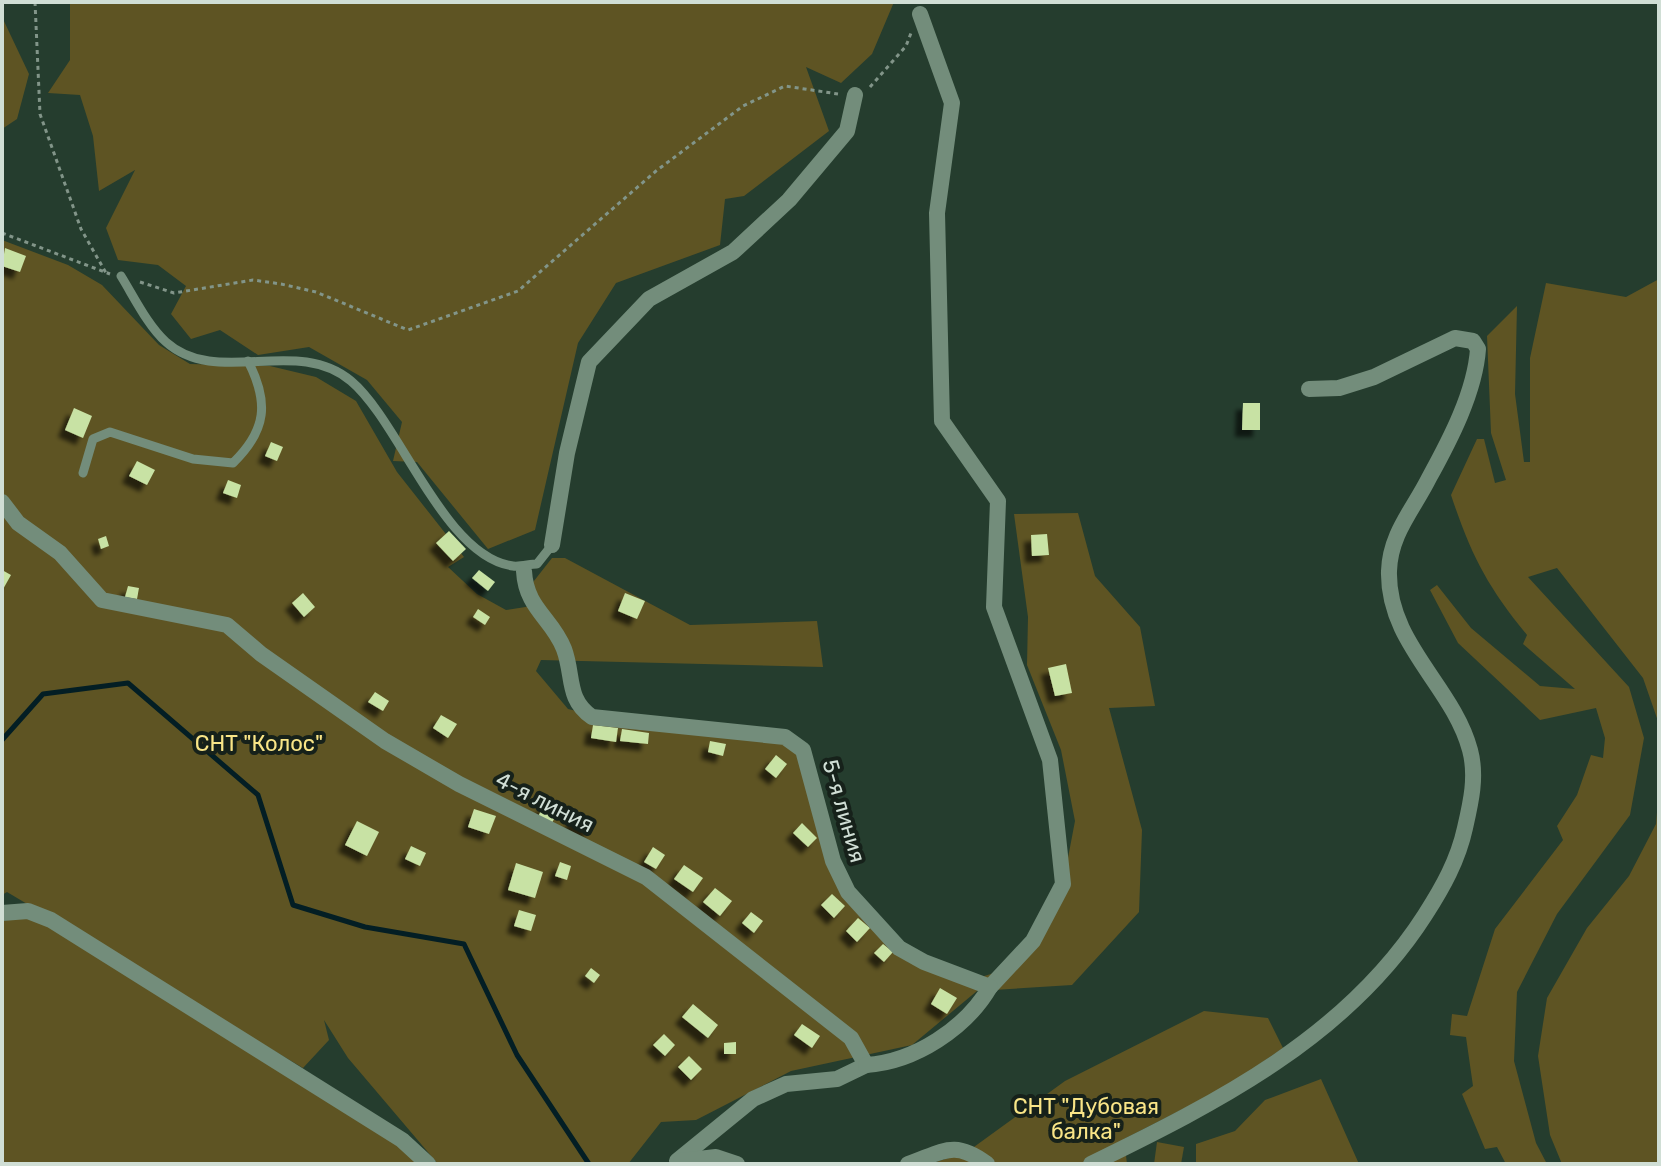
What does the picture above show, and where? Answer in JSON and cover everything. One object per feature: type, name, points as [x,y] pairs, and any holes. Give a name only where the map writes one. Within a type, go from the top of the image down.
[{"type":"street","points":[[674,1163],[753,1099],[786,1084],[837,1079],[866,1065],[925,1049],[980,1004],[990,987],[1033,941],[1063,884],[1050,760],[994,607],[998,501],[942,421],[937,213],[952,103],[920,14]]},
{"type":"street","points":[[552,545],[567,453],[589,362],[649,299],[733,252],[789,200],[847,131],[855,95]]},
{"type":"street","points":[[1091,1164],[1253,1078],[1343,1012],[1379,976],[1412,935],[1453,870],[1462,845],[1474,771],[1469,748],[1457,720],[1403,631],[1392,598],[1389,575],[1396,533],[1444,448],[1468,391],[1478,349],[1473,341],[1455,338],[1374,377],[1339,388],[1309,389]]},
{"type":"street","name":"4-я линия","points":[[2,502],[18,523],[60,553],[102,600],[227,625],[385,741],[459,784],[646,877],[851,1038],[866,1065]]},
{"type":"street","name":"5-я линия","points":[[524,571],[525,593],[564,648],[574,702],[581,709],[592,717],[785,737],[803,750],[833,861],[848,892],[899,948],[924,962],[990,987]]},
{"type":"street","points":[[2,913],[28,911],[51,920],[402,1140],[428,1164]]},
{"type":"street","points":[[908,1164],[945,1149],[962,1148],[987,1164]]},
{"type":"street","points":[[674,1163],[716,1157],[737,1164]]},
{"type":"lane","points":[[121,276],[164,341],[190,359],[248,361],[294,358],[349,379],[371,401],[418,480],[481,552],[512,566],[537,564],[552,545]]},
{"type":"lane","points":[[83,473],[93,439],[110,432],[193,459],[233,463],[254,443],[262,403],[262,388],[248,361]]},
{"type":"path","points":[[35,2],[40,114],[81,229],[106,273]]},
{"type":"path","points":[[2,233],[106,273],[174,293],[253,280],[281,284],[316,292],[408,330],[518,291],[656,171],[743,106],[785,86],[862,96],[906,46],[920,14]]},
{"type":"green space","points":[[70,2],[894,2],[872,54],[841,83],[806,67],[829,131],[744,196],[725,199],[720,245],[616,283],[578,343],[535,530],[488,549],[417,462],[393,461],[402,422],[367,380],[309,347],[258,355],[220,330],[191,339],[171,314],[186,286],[158,265],[118,260],[106,228],[135,170],[99,191],[93,136],[80,95],[48,93],[70,60]]},
{"type":"green space","points":[[2,17],[29,74],[17,119],[2,129]]},
{"type":"green space","name":"СНТ \"Колос\"","points":[[2,240],[68,265],[102,285],[159,345],[190,364],[270,366],[316,377],[356,401],[397,472],[464,557],[448,567],[477,594],[506,610],[538,605],[530,586],[552,558],[565,558],[690,625],[817,621],[823,667],[541,660],[536,671],[568,709],[630,723],[782,741],[800,755],[841,893],[908,962],[962,983],[1020,965],[1063,884],[1075,821],[1061,750],[1027,665],[1028,617],[1014,514],[1078,513],[1095,576],[1140,627],[1155,706],[1109,708],[1142,830],[1139,912],[1072,985],[977,991],[912,1045],[791,1071],[696,1120],[661,1122],[628,1164],[438,1164],[348,1058],[324,1020],[329,1040],[303,1068],[7,892],[2,895]]},
{"type":"green space","points":[[1659,279],[1659,724],[1643,678],[1557,568],[1528,577],[1629,687],[1644,738],[1630,815],[1557,914],[1517,992],[1514,1061],[1536,1143],[1547,1164],[1506,1164],[1497,1147],[1485,1149],[1462,1094],[1473,1086],[1466,1037],[1450,1035],[1452,1014],[1467,1016],[1495,929],[1563,840],[1557,826],[1577,795],[1591,755],[1603,758],[1605,738],[1596,708],[1540,720],[1458,643],[1430,590],[1437,585],[1471,628],[1540,686],[1575,689],[1523,644],[1527,635],[1482,569],[1451,495],[1477,439],[1484,439],[1495,483],[1506,480],[1491,433],[1487,336],[1517,306],[1515,394],[1524,462],[1530,462],[1530,358],[1546,283],[1626,297]]},
{"type":"green space","points":[[1659,789],[1659,1164],[1562,1164],[1550,1135],[1538,1056],[1547,998],[1587,928],[1629,876],[1656,824]]},
{"type":"green space","points":[[37,915],[420,1157],[424,1164],[2,1164],[2,921]]},
{"type":"green space","name":"СНТ \"Дубовая балка\"","points":[[1204,1011],[1268,1018],[1283,1048],[1228,1086],[1124,1139],[1127,1164],[930,1164],[967,1152],[1065,1081]]},
{"type":"green space","points":[[1321,1079],[1359,1164],[1196,1164],[1196,1144],[1235,1131],[1265,1100]]},
{"type":"green space","points":[[1157,1142],[1184,1147],[1181,1164],[1154,1164]]},
{"type":"building","points":[[5,248],[26,256],[20,272],[2,266]]},
{"type":"building","points":[[1243,403],[1260,403],[1260,430],[1242,430]]},
{"type":"building","points":[[74,408],[92,416],[83,438],[65,430]]},
{"type":"building","points":[[271,442],[283,447],[277,461],[265,456]]},
{"type":"building","points":[[137,461],[155,470],[147,485],[129,476]]},
{"type":"building","points":[[228,480],[241,485],[237,498],[223,493]]},
{"type":"building","points":[[449,531],[466,549],[453,561],[436,543]]},
{"type":"building","points":[[1047,534],[1049,555],[1032,556],[1031,535]]},
{"type":"building","points":[[106,536],[109,546],[101,549],[98,539]]},
{"type":"building","points":[[2,570],[11,575],[2,591]]},
{"type":"building","points":[[479,570],[495,582],[488,591],[472,578]]},
{"type":"building","points":[[128,586],[139,588],[137,599],[125,597]]},
{"type":"building","points":[[303,593],[315,607],[304,617],[292,603]]},
{"type":"building","points":[[625,593],[645,601],[637,619],[618,611]]},
{"type":"building","points":[[478,609],[490,617],[485,625],[473,617]]},
{"type":"building","points":[[1066,664],[1072,693],[1055,696],[1048,668]]},
{"type":"building","points":[[375,692],[389,701],[383,711],[368,702]]},
{"type":"building","points":[[441,715],[457,724],[448,738],[433,728]]},
{"type":"building","points":[[593,725],[618,728],[616,742],[591,738]]},
{"type":"building","points":[[622,729],[649,733],[648,744],[620,741]]},
{"type":"building","points":[[710,741],[726,744],[723,756],[708,752]]},
{"type":"building","points":[[776,755],[787,764],[776,778],[765,769]]},
{"type":"building","points":[[544,804],[558,811],[552,823],[538,817]]},
{"type":"building","points":[[474,809],[496,816],[489,834],[468,827]]},
{"type":"building","points":[[576,812],[595,820],[589,833],[571,825]]},
{"type":"building","points":[[357,821],[379,832],[367,856],[345,845]]},
{"type":"building","points":[[802,823],[817,838],[808,847],[793,833]]},
{"type":"building","points":[[411,846],[426,853],[420,866],[405,859]]},
{"type":"building","points":[[653,847],[665,855],[656,869],[644,862]]},
{"type":"building","points":[[560,862],[571,866],[567,880],[555,876]]},
{"type":"building","points":[[516,863],[543,872],[535,898],[508,890]]},
{"type":"building","points":[[684,865],[703,878],[693,892],[674,879]]},
{"type":"building","points":[[715,888],[732,901],[720,916],[703,902]]},
{"type":"building","points":[[832,894],[845,906],[834,918],[821,905]]},
{"type":"building","points":[[519,910],[536,915],[531,931],[514,926]]},
{"type":"building","points":[[751,912],[763,921],[754,933],[742,923]]},
{"type":"building","points":[[858,918],[870,928],[857,942],[846,931]]},
{"type":"building","points":[[883,944],[893,952],[884,962],[874,953]]},
{"type":"building","points":[[591,968],[600,975],[594,983],[585,976]]},
{"type":"building","points":[[940,988],[957,998],[947,1014],[931,1004]]},
{"type":"building","points":[[693,1004],[718,1025],[708,1038],[682,1017]]},
{"type":"building","points":[[802,1024],[820,1036],[812,1048],[794,1035]]},
{"type":"building","points":[[664,1034],[675,1045],[665,1056],[653,1045]]},
{"type":"building","points":[[736,1042],[736,1054],[724,1054],[724,1043]]},
{"type":"building","points":[[689,1056],[702,1069],[691,1080],[678,1067]]},
{"type":"waterway","points":[[2,740],[43,694],[128,683],[258,795],[293,905],[365,927],[464,944],[517,1055],[589,1164]]}]
